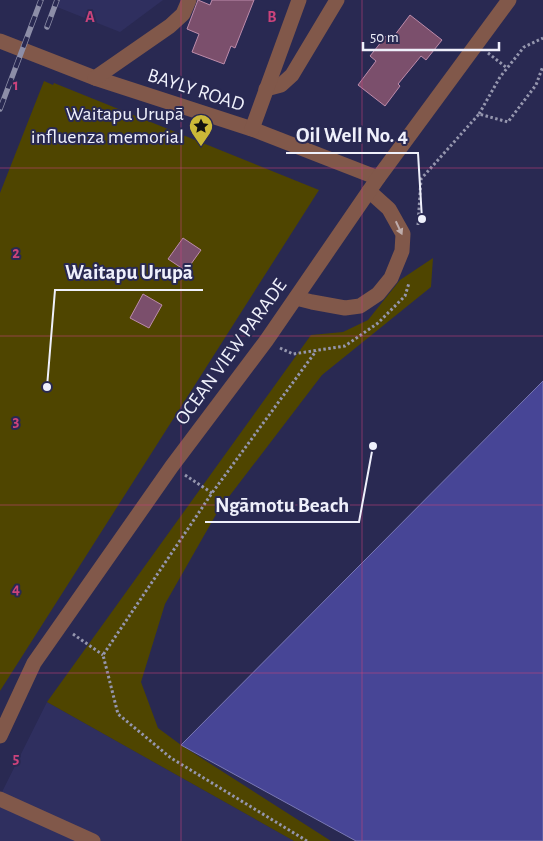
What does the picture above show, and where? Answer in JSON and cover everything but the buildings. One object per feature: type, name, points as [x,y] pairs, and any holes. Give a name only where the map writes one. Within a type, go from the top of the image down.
[{"type":"street","points":[[95,78],[170,26],[183,14],[189,0]]},
{"type":"street","points":[[252,129],[299,0]]},
{"type":"street","points":[[266,89],[281,85],[292,75],[337,0]]},
{"type":"street","name":"OCEAN VIEW PARADE","points":[[0,736],[34,663],[172,466],[266,341],[378,178],[509,0]]},
{"type":"street","name":"BAYLY ROAD","points":[[0,41],[95,78],[252,129],[378,178]]},
{"type":"street","points":[[296,298],[345,308],[360,306],[378,294],[391,278],[402,251],[403,234],[389,209],[369,191]]},
{"type":"street","points":[[0,799],[92,841]]},
{"type":"path","points":[[479,114],[500,77],[524,47],[543,38]]},
{"type":"path","points":[[479,41],[483,49],[507,68]]},
{"type":"path","points":[[103,655],[212,493],[316,351]]},
{"type":"path","points":[[172,466],[212,493]]},
{"type":"path","points":[[60,626],[103,655],[118,714],[170,758],[307,841]]},
{"type":"shaded area","points":[[60,0],[163,0],[120,32],[57,7]]},
{"type":"shaded area","points":[[44,81],[53,85],[54,83],[319,190],[0,691],[0,193]]},
{"type":"shaded area","points":[[433,258],[431,287],[322,375],[218,511],[165,604],[141,682],[158,728],[181,745],[331,841],[294,841],[47,702],[311,335],[343,332],[368,320],[400,280]]},
{"type":"shaded area","points":[[543,381],[543,841],[356,841],[181,745]]},
{"type":"shaded area","points":[[47,702],[294,841],[0,841],[0,796]]},
{"type":"railway","points":[[0,109],[41,0]]},
{"type":"railway","points":[[47,27],[57,0]]},
{"type":"place","name":"Waitapu Urupā influenza memorial","points":[[201,147]]},
{"type":"place","name":"Oil Well No. 4","points":[[422,219]]},
{"type":"place","name":"Waitapu Urupā","points":[[47,387]]},
{"type":"place","name":"Ngāmotu Beach","points":[[373,446]]}]
